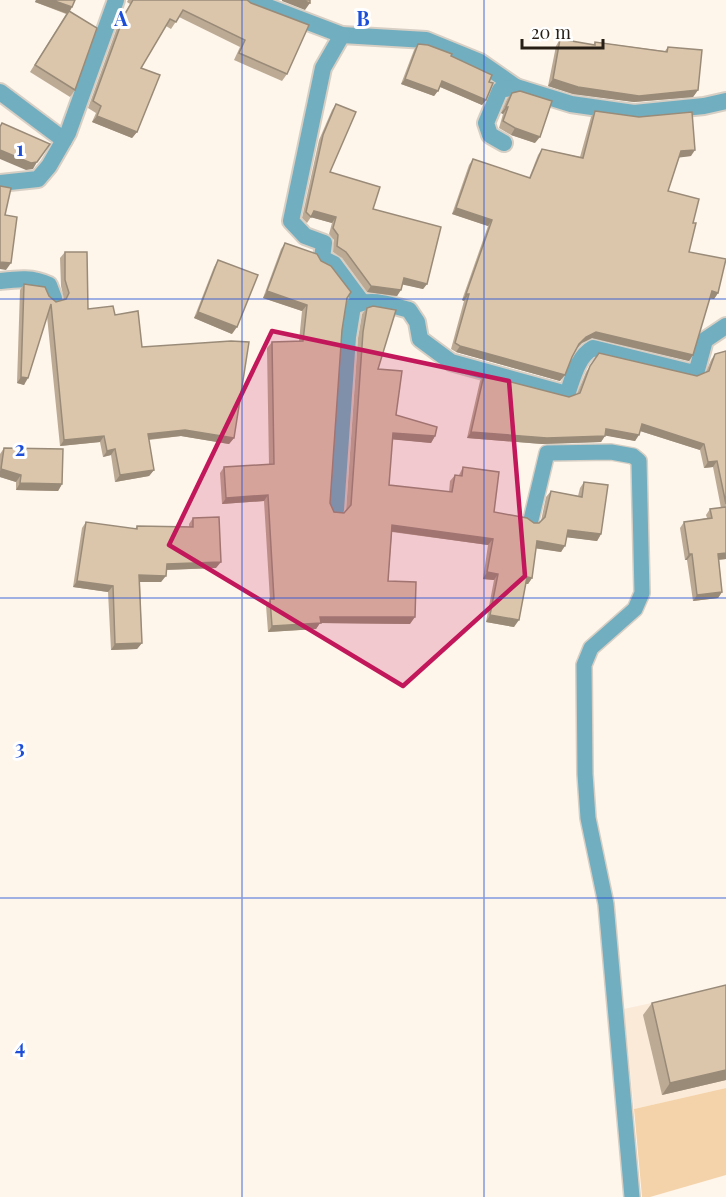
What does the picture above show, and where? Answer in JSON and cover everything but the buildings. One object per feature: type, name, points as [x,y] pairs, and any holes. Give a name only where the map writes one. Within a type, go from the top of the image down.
[{"type":"street","points":[[0,183],[38,179],[49,166],[64,140],[116,0]]},
{"type":"street","points":[[250,0],[342,35],[426,40],[480,62],[516,87],[571,104],[634,113],[704,106],[726,101]]},
{"type":"street","points":[[342,35],[323,68],[291,221],[305,236],[324,243],[322,258],[334,264],[362,302]]},
{"type":"street","points":[[504,143],[490,135],[486,123],[500,90],[516,87]]},
{"type":"street","points":[[0,92],[64,140]]},
{"type":"street","points":[[0,281],[28,279],[41,281],[49,285],[54,298]]},
{"type":"street","points":[[336,510],[348,337],[353,306],[362,302],[375,301],[409,310],[417,322],[420,339],[451,362],[563,393],[568,392],[576,369],[588,351],[593,348],[690,372],[697,370],[705,339],[719,328],[726,326]]},
{"type":"lane","points":[[531,520],[547,453],[610,452],[633,456],[639,461],[642,592],[640,601],[635,609],[591,648],[584,665],[585,774],[588,818],[606,904],[632,1197]]},
{"type":"highlighted area","points":[[272,331],[509,381],[525,576],[403,686],[169,545]]},
{"type":"shaded area","points":[[726,987],[726,1088],[634,1109],[624,1009]]},
{"type":"shaded area","points":[[726,1088],[726,1175],[650,1197],[642,1197],[634,1109]]}]
